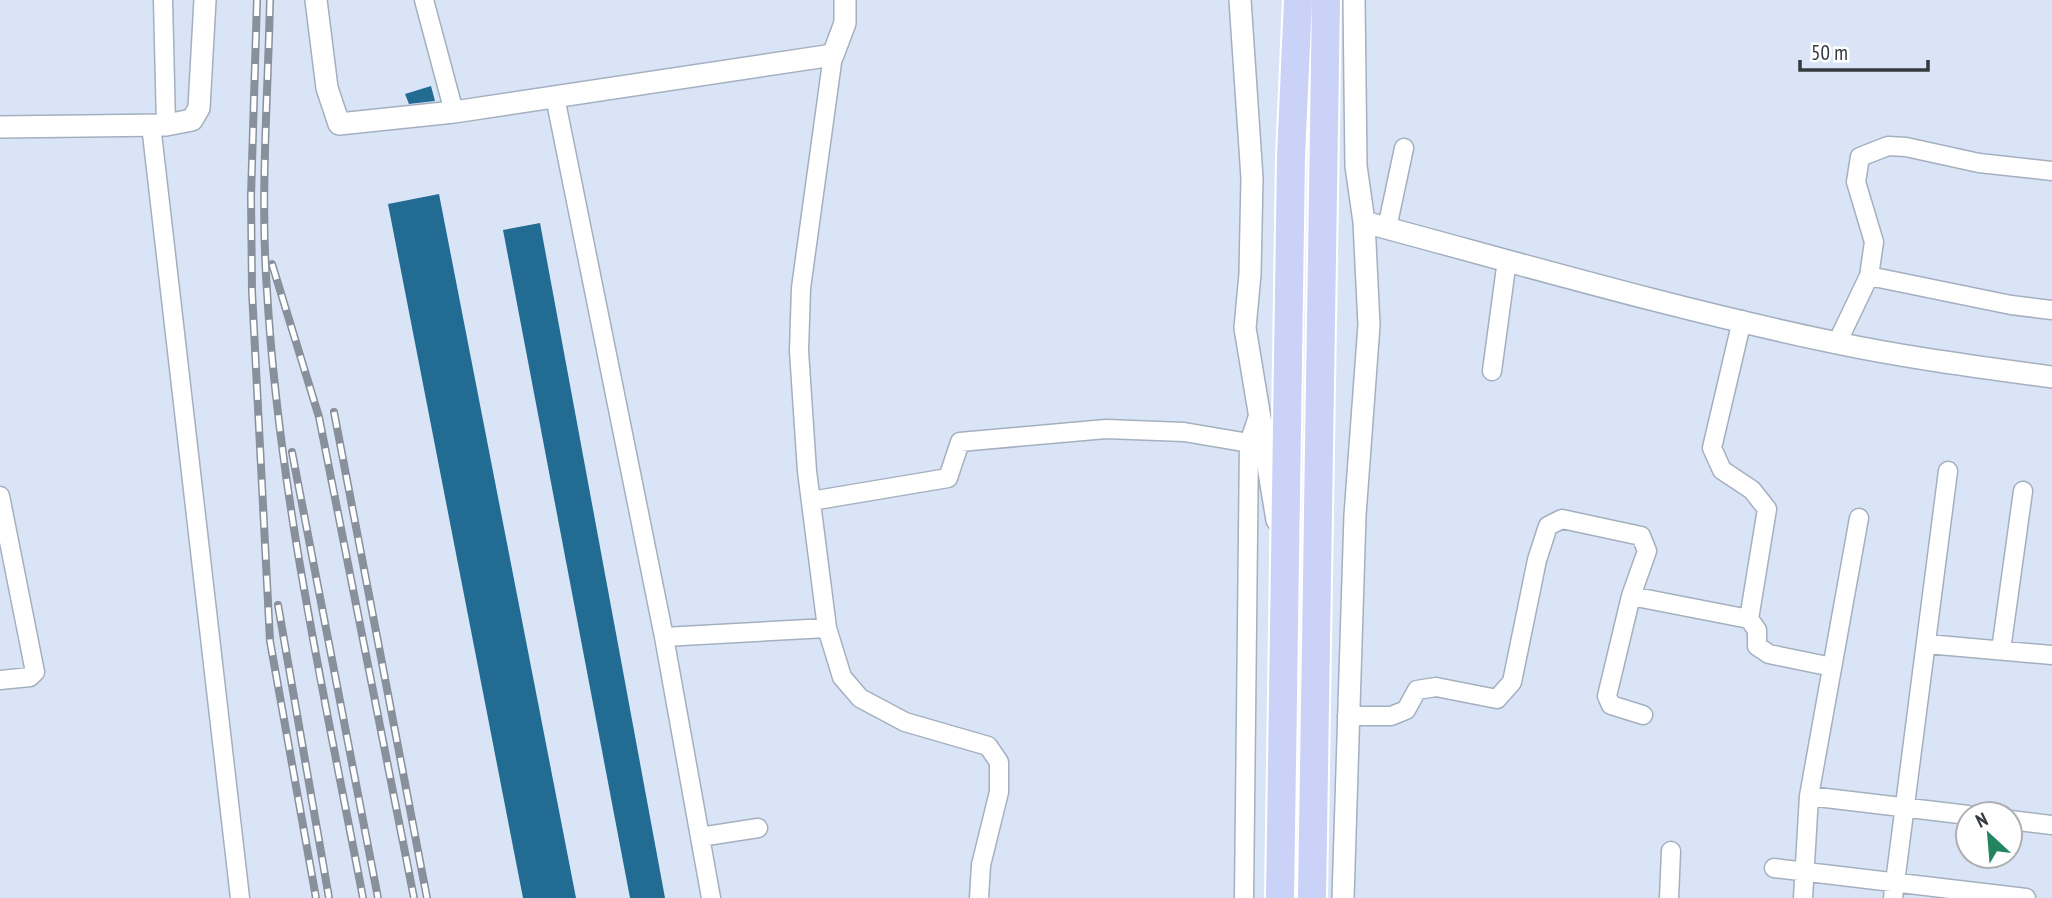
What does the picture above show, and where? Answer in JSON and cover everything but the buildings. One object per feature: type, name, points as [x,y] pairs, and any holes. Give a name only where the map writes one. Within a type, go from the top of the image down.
[{"type":"highway","points":[[1280,898],[1291,171],[1298,0]]},
{"type":"highway","points":[[1312,898],[1326,0]]},
{"type":"street","points":[[163,0],[158,125],[240,898]]},
{"type":"street","points":[[0,127],[158,125],[192,120],[198,108],[205,0]]},
{"type":"street","points":[[316,0],[327,88],[339,124],[454,112],[833,55]]},
{"type":"street","points":[[424,0],[454,112]]},
{"type":"street","points":[[845,0],[845,23],[833,55],[801,288],[799,351],[811,501],[827,628],[842,677],[860,698],[905,722],[988,746],[999,762],[999,792],[981,865],[979,898]]},
{"type":"street","points":[[1240,0],[1252,178],[1250,274],[1245,328],[1258,416],[1285,560]]},
{"type":"street","points":[[1343,898],[1355,515],[1369,325],[1364,222],[1356,166],[1354,0]]},
{"type":"street","points":[[555,97],[664,637],[711,898]]},
{"type":"street","points":[[1836,343],[1869,276],[1874,242],[1856,182],[1860,157],[1888,146],[1906,147],[1979,163],[2052,171]]},
{"type":"street","points":[[1387,228],[1404,148]]},
{"type":"street","points":[[1364,222],[1836,343],[2052,377]]},
{"type":"street","points":[[1492,371],[1507,260]]},
{"type":"street","points":[[1869,276],[2011,305],[2052,310]]},
{"type":"street","points":[[1742,320],[1712,448],[1722,470],[1752,490],[1767,509],[1749,619],[1756,630],[1757,646],[1769,654],[1832,667]]},
{"type":"street","points":[[1244,898],[1249,443],[1258,416]]},
{"type":"street","points":[[811,501],[948,478],[960,442],[1106,429],[1184,432],[1249,443]]},
{"type":"street","points":[[1895,890],[1948,471]]},
{"type":"street","points":[[2001,650],[2023,491]]},
{"type":"street","points":[[0,496],[35,672],[30,677],[0,680]]},
{"type":"street","points":[[1803,898],[1810,796],[1859,517]]},
{"type":"street","points":[[1347,716],[1391,716],[1405,710],[1417,690],[1436,687],[1497,699],[1512,682],[1537,560],[1548,526],[1562,519],[1641,536],[1647,551],[1631,596],[1606,696],[1611,705],[1643,715]]},
{"type":"street","points":[[1631,596],[1749,619]]},
{"type":"street","points":[[664,637],[827,628]]},
{"type":"street","points":[[1927,643],[2052,655]]},
{"type":"street","points":[[1810,796],[1954,813]]},
{"type":"street","points":[[2024,822],[2052,825]]},
{"type":"street","points":[[699,837],[758,828]]},
{"type":"street","points":[[1669,898],[1671,851]]},
{"type":"street","points":[[1774,868],[1895,890],[2026,898]]},
{"type":"railway","points":[[257,0],[251,196],[252,291],[270,641],[316,898]]},
{"type":"railway","points":[[270,0],[264,218],[273,367],[305,596],[363,898]]},
{"type":"railway","points":[[272,264],[319,417],[414,898]]},
{"type":"railway","points":[[334,412],[427,898]]},
{"type":"railway","points":[[292,452],[378,898]]},
{"type":"railway","points":[[278,605],[329,898]]}]
